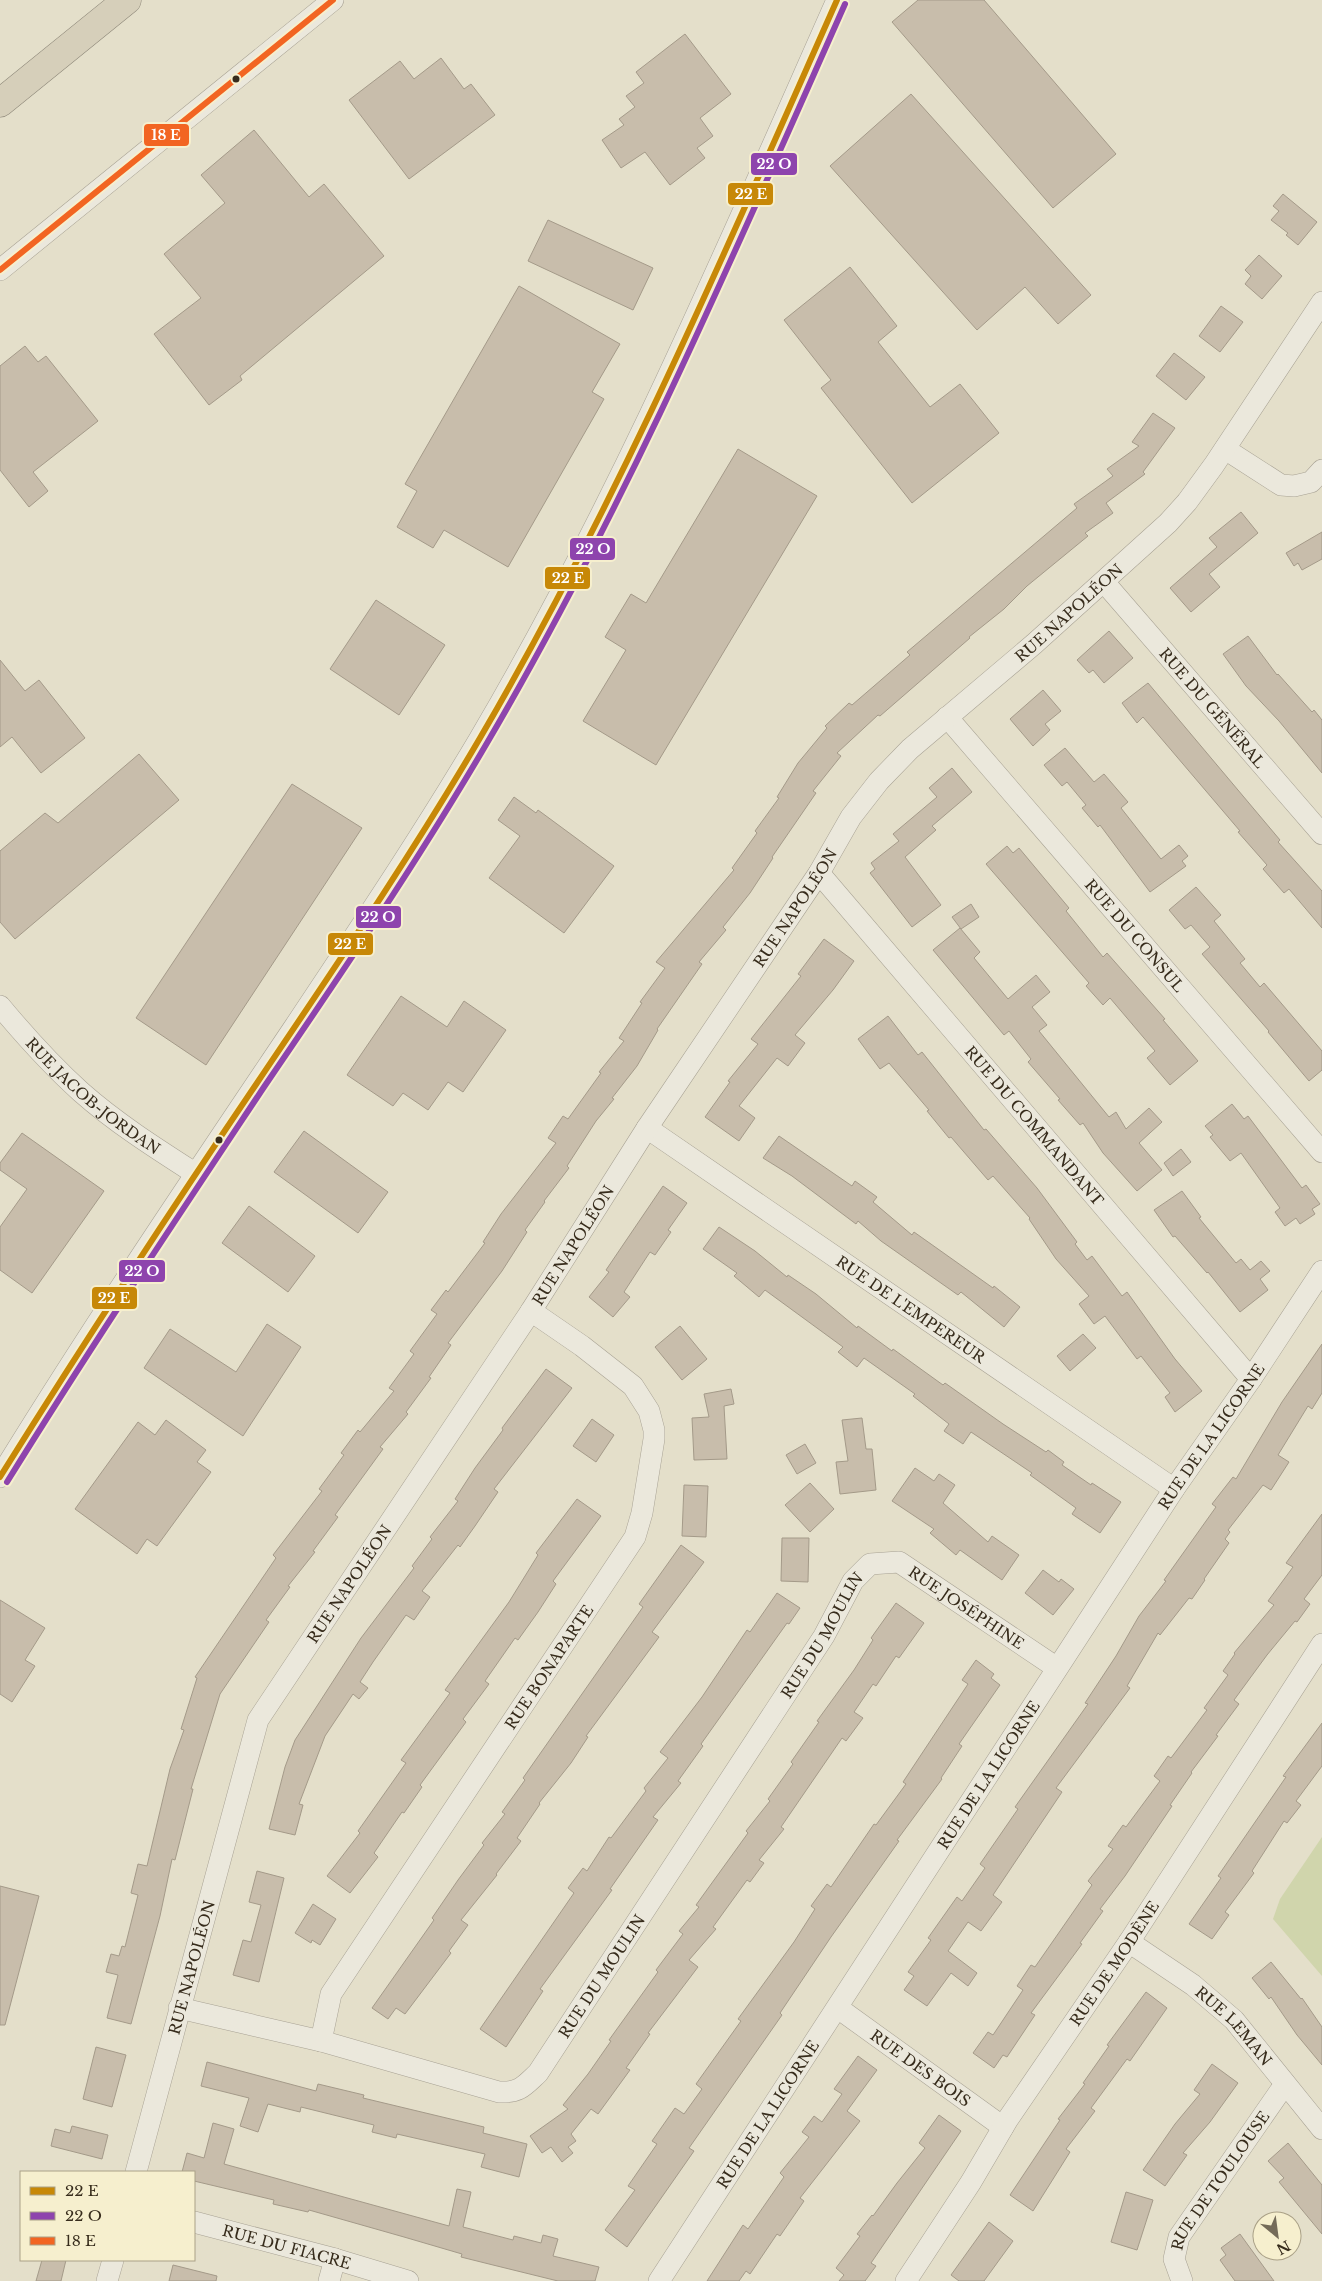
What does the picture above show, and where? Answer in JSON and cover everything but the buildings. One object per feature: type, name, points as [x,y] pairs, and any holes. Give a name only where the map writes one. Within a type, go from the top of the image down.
[{"type":"highway","points":[[0,103],[127,0]]},
{"type":"street","points":[[0,270],[333,0]]},
{"type":"street","points":[[0,1477],[196,1174],[354,937],[478,742],[560,595],[648,422],[837,0]]},
{"type":"street","name":"RUE NAPOLÉON","points":[[136,2171],[258,1720],[531,1311],[647,1128],[819,873],[851,817],[879,781],[910,749],[1034,644],[1168,523],[1187,502],[1319,313]]},
{"type":"street","points":[[1225,449],[1281,485],[1294,486],[1311,482],[1322,470]]},
{"type":"street","name":"RUE DU GÉNÉRAL","points":[[1104,582],[1322,834]]},
{"type":"street","name":"RUE DU CONSUL","points":[[947,717],[1322,1152]]},
{"type":"street","name":"RUE DU COMMANDANT","points":[[819,873],[1251,1379]]},
{"type":"street","name":"RUE JACOB-JORDAN","points":[[0,1006],[41,1053],[81,1092],[116,1120],[196,1174]]},
{"type":"street","name":"RUE DE L'EMPEREUR","points":[[647,1128],[1174,1489]]},
{"type":"street","name":"RUE DE LA LICORNE","points":[[658,2281],[838,2008],[1174,1489],[1251,1379],[1322,1270]]},
{"type":"street","name":"RUE BONAPARTE","points":[[321,2041],[331,1994],[634,1537],[642,1513],[654,1439],[654,1430],[649,1411],[633,1386],[582,1346],[531,1311]]},
{"type":"street","name":"RUE JOSÉPHINE","points":[[870,1564],[899,1562],[1057,1668]]},
{"type":"street","name":"RUE DU MOULIN","points":[[180,2008],[321,2041],[499,2092],[511,2093],[519,2090],[538,2073],[824,1636],[852,1581],[870,1564]]},
{"type":"street","name":"RUE DE MODÈNE","points":[[906,2281],[971,2182],[1003,2127],[1129,1942],[1322,1644]]},
{"type":"street","name":"RUE LEMAN","points":[[1129,1942],[1193,1985],[1234,2020],[1322,2129]]},
{"type":"street","name":"RUE DES BOIS","points":[[838,2008],[1003,2127]]},
{"type":"street","name":"RUE DE TOULOUSE","points":[[1182,2281],[1174,2259],[1179,2237],[1284,2084]]},
{"type":"street","name":"RUE DU FIACRE","points":[[195,2222],[335,2259],[408,2281]]},
{"type":"street","points":[[329,2281],[335,2259]]},
{"type":"street","points":[[107,2281],[113,2261]]},
{"type":"green space","points":[[1322,1837],[1322,1976],[1273,1919],[1280,1899]]},
{"type":"transit line","points":[[0,270],[333,0]]},
{"type":"transit line","points":[[0,1477],[159,1230],[399,869],[480,738],[578,558],[669,374],[837,0]]},
{"type":"transit line","points":[[7,1482],[134,1283],[406,874],[487,743],[586,563],[632,471],[720,285],[845,4]]}]
